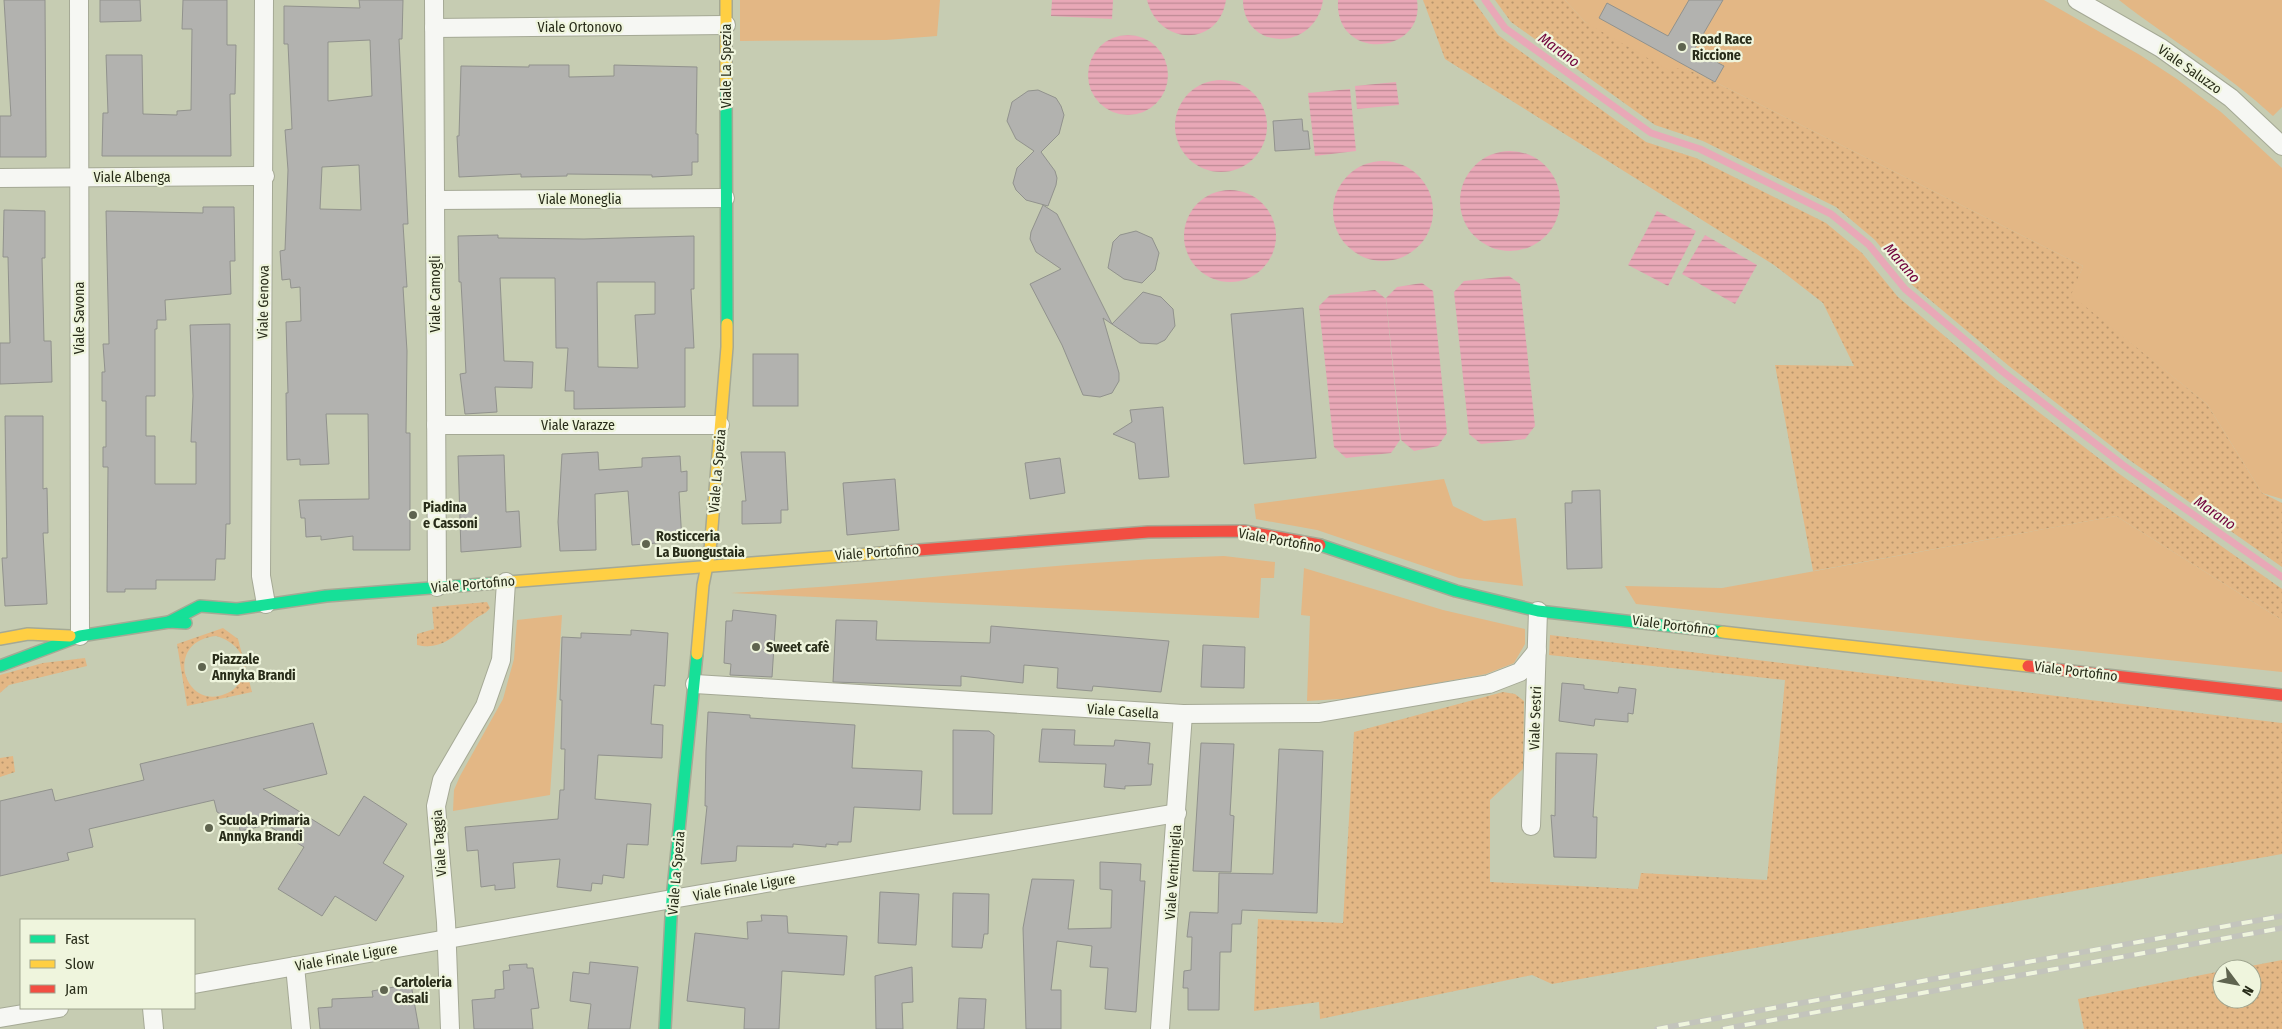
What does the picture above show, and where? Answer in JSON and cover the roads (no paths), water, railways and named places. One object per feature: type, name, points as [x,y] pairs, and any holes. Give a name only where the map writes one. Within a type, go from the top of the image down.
[{"type":"street","name":"Viale Savona","points":[[79,0],[80,636]]},
{"type":"street","name":"Viale Genova","points":[[264,0],[261,576],[266,604]]},
{"type":"street","name":"Viale Camogli","points":[[434,0],[437,588]]},
{"type":"street","name":"Viale La Spezia","points":[[665,1029],[672,899],[695,684],[702,585],[710,551],[727,347],[725,198],[726,0]]},
{"type":"street","name":"Viale Saluzzo","points":[[2084,2],[2161,48],[2223,93],[2282,146]]},
{"type":"street","name":"Viale Ortonovo","points":[[434,28],[726,26]]},
{"type":"street","name":"Viale Albenga","points":[[0,178],[264,176]]},
{"type":"street","name":"Viale Moneglia","points":[[435,200],[725,198]]},
{"type":"street","name":"Viale Varazze","points":[[436,425],[720,425]]},
{"type":"street","name":"Viale Portofino","points":[[212,620],[237,609],[326,596],[1148,532],[1244,531],[1314,543],[1456,591],[1538,611],[2282,694]]},
{"type":"street","name":"Viale Taggia","points":[[450,1029],[446,939],[436,806],[442,780],[485,706],[502,660],[506,582]]},
{"type":"street","name":"Viale Portofino","points":[[169,622],[200,606],[237,609]]},
{"type":"street","name":"Viale Sestri","points":[[1531,826],[1538,611]]},
{"type":"street","name":"Viale Portofino","points":[[0,639],[28,634],[80,636],[169,622],[195,624]]},
{"type":"street","name":"Viale Portofino","points":[[0,666],[80,636]]},
{"type":"street","name":"Viale Casella","points":[[695,684],[1183,714],[1319,713],[1480,686],[1520,672],[1537,651]]},
{"type":"street","name":"Viale Ventimiglia","points":[[1160,1029],[1183,714]]},
{"type":"street","name":"Viale Finale Ligure","points":[[195,984],[672,899],[1177,813]]},
{"type":"street","points":[[295,966],[301,1029]]},
{"type":"street","points":[[0,1018],[53,1009]]},
{"type":"street","points":[[152,1009],[154,1029]]},
{"type":"waterway","name":"Marano","points":[[1485,0],[1505,28],[1651,133],[1700,149],[1831,214],[1869,245],[1905,289],[2003,372],[2123,465],[2282,577]]},
{"type":"railway","points":[[1657,1029],[2282,916]]},
{"type":"railway","points":[[1723,1029],[2282,928]]},
{"type":"place","name":"Road Race Riccione","points":[[1682,47]]},
{"type":"place","name":"Piadina e Cassoni","points":[[413,515]]},
{"type":"place","name":"Rosticceria La Buongustaia","points":[[646,544]]},
{"type":"place","name":"Sweet cafè","points":[[756,647]]},
{"type":"place","name":"Piazzale Annyka Brandi","points":[[202,667]]},
{"type":"place","name":"Scuola Primaria Annyka Brandi","points":[[209,828]]},
{"type":"place","name":"Cartoleria Casali","points":[[384,990]]}]
